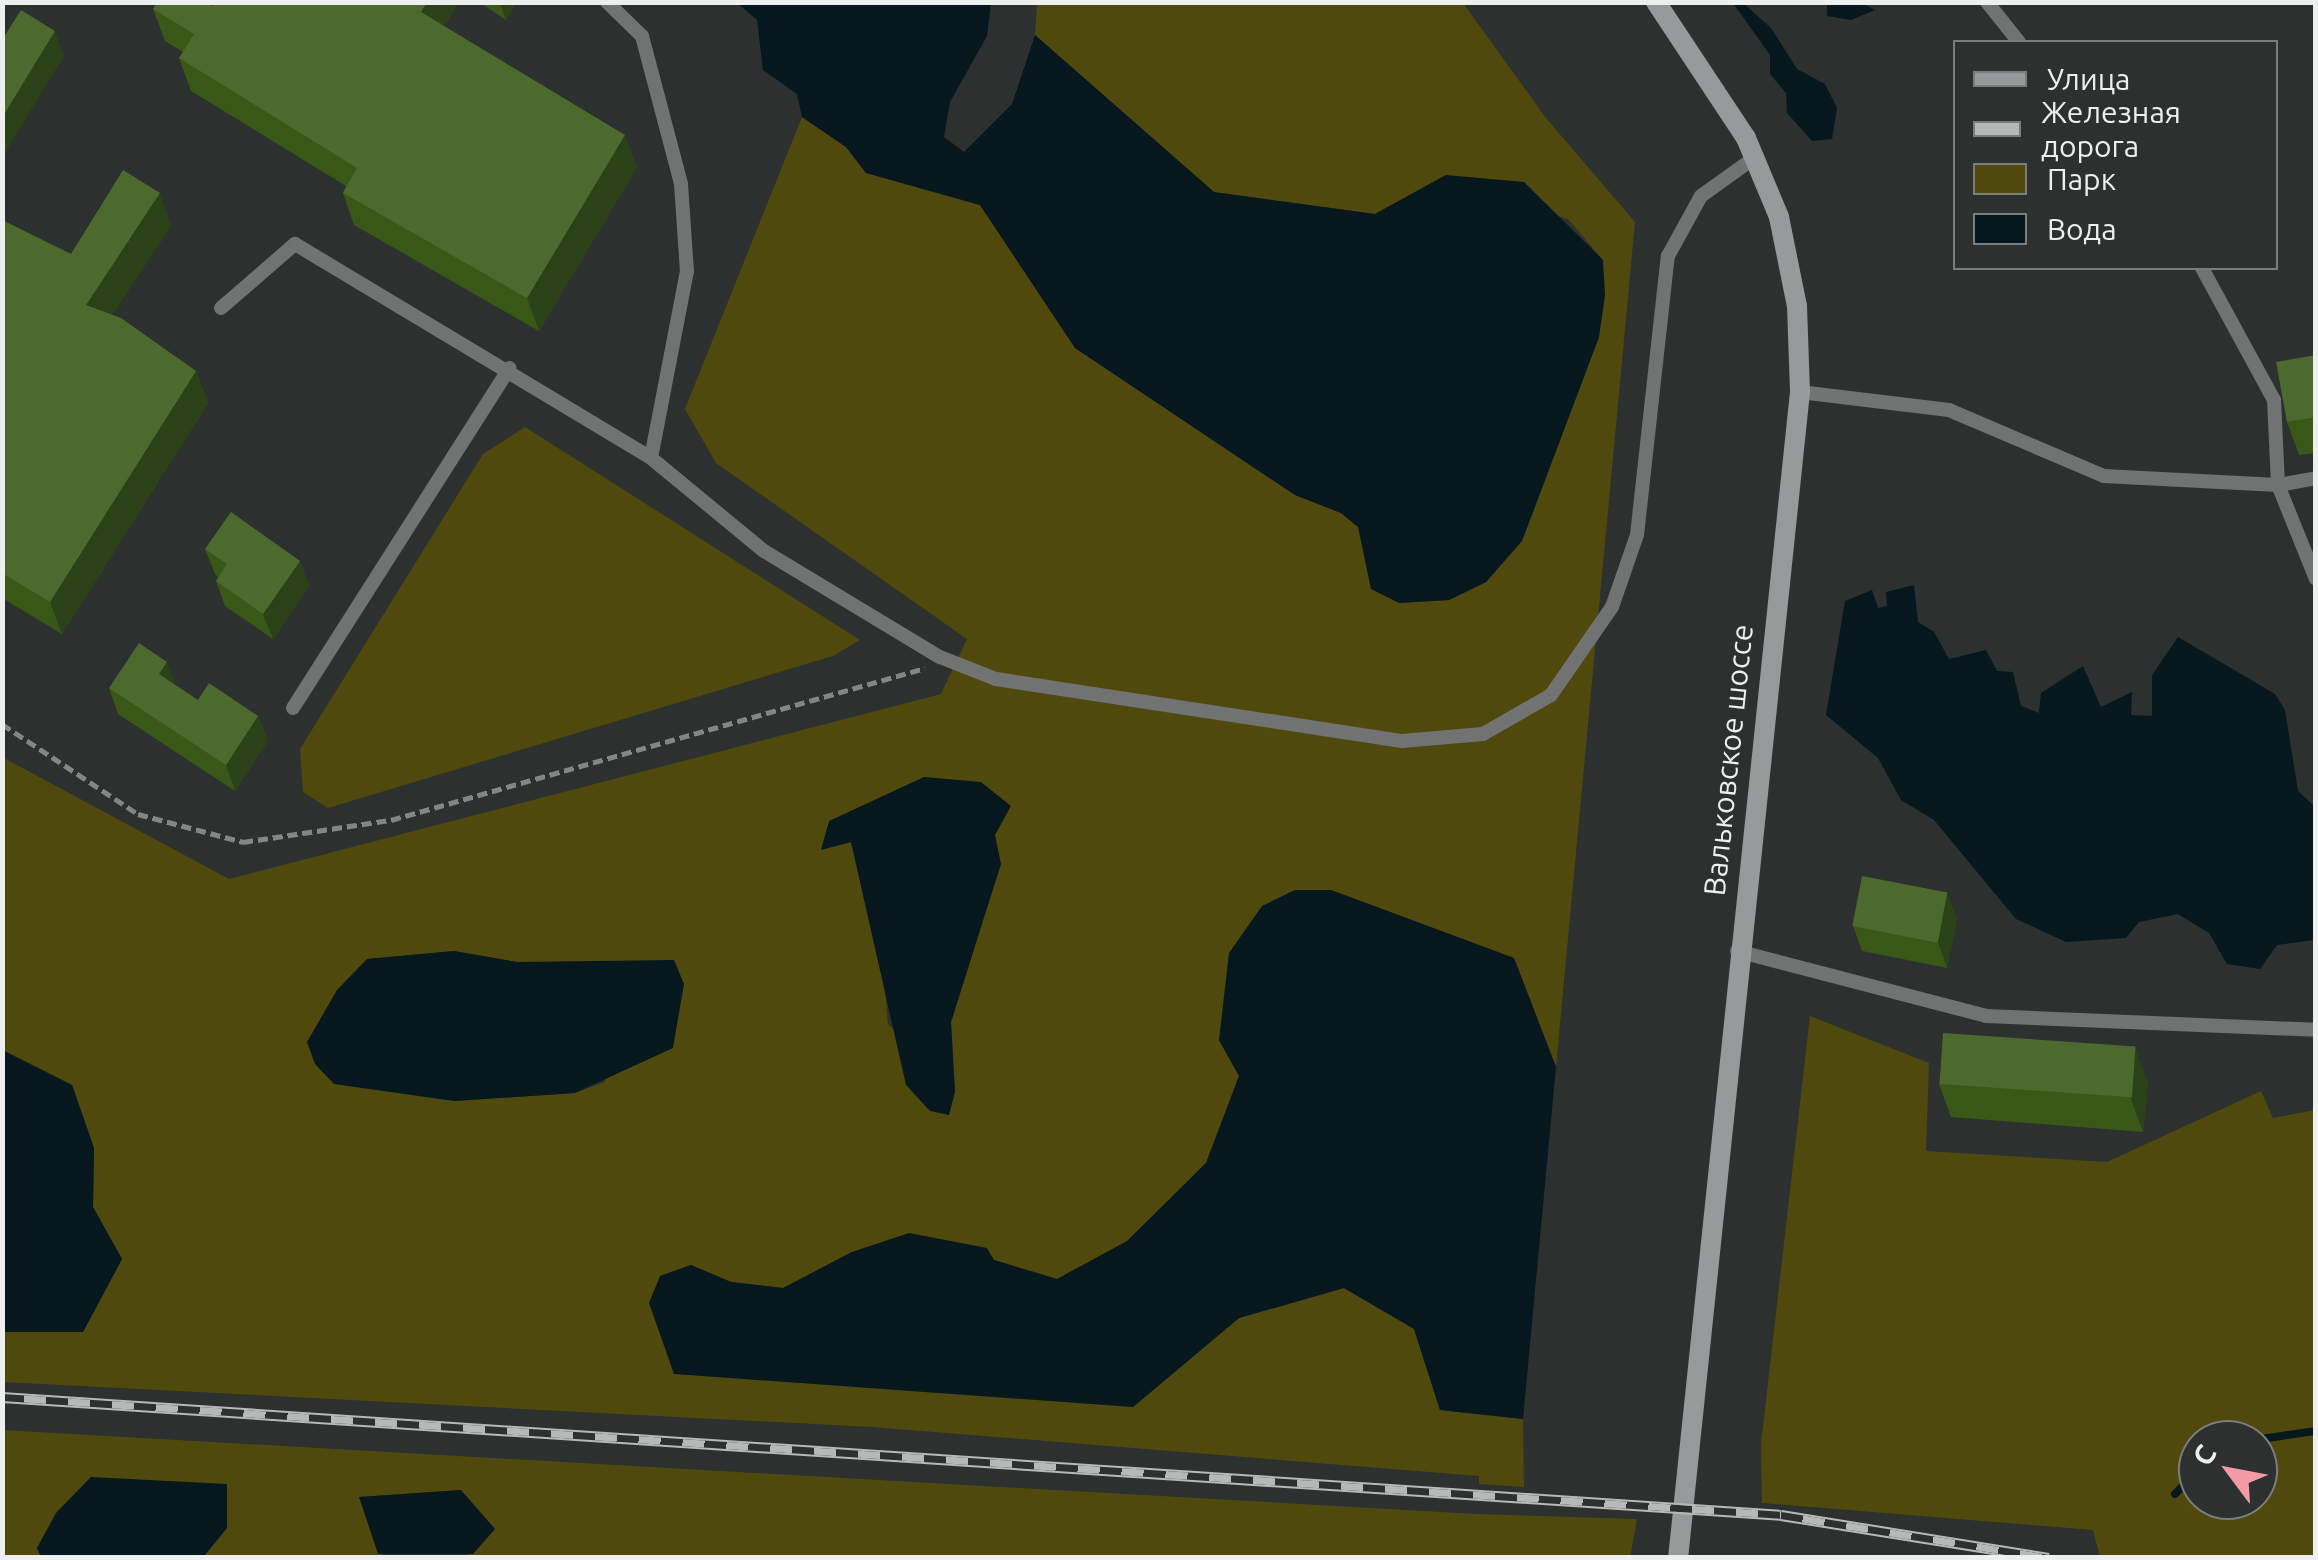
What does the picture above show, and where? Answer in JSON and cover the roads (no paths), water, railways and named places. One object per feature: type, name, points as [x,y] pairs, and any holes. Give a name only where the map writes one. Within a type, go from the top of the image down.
[{"type":"main road","name":"Вальковское шоссе","points":[[1656,2],[1754,158],[1783,234],[1797,306],[1800,392],[1737,952],[1678,1558]]},
{"type":"lane","points":[[607,2],[642,36],[680,184],[687,271],[651,458]]},
{"type":"lane","points":[[1987,2],[2018,40]]},
{"type":"lane","points":[[221,308],[295,244],[510,368],[651,458],[764,551],[940,657],[996,680],[1402,741],[1484,734],[1551,695],[1612,607],[1637,535],[1668,256],[1701,196],[1754,158]]},
{"type":"lane","points":[[2203,270],[2274,400],[2278,485],[2316,579]]},
{"type":"lane","points":[[293,708],[510,368]]},
{"type":"lane","points":[[1800,392],[1950,410],[2104,476],[2278,485],[2316,478]]},
{"type":"lane","points":[[1737,952],[1986,1016],[2316,1030]]},
{"type":"water","points":[[737,3],[991,3],[987,36],[950,102],[944,137],[964,152],[1012,104],[1035,35],[1214,192],[1375,214],[1446,175],[1524,182],[1603,260],[1605,295],[1599,337],[1522,541],[1486,582],[1449,600],[1399,603],[1371,589],[1358,527],[1341,513],[1295,495],[1075,348],[980,205],[866,173],[846,147],[802,117],[797,94],[763,70],[757,20]]},
{"type":"water","points":[[1733,3],[1743,3],[1771,28],[1797,69],[1825,84],[1837,108],[1832,139],[1812,141],[1787,113],[1786,93],[1770,74],[1770,55]]},
{"type":"water","points":[[1827,3],[1862,3],[1875,10],[1851,20],[1827,16]]},
{"type":"water","points":[[1914,585],[1918,622],[1934,632],[1949,659],[1986,650],[1997,671],[2013,672],[2021,706],[2039,713],[2041,693],[2083,666],[2101,707],[2132,692],[2131,715],[2152,716],[2152,675],[2178,637],[2275,694],[2285,710],[2298,791],[2315,807],[2314,940],[2277,945],[2260,969],[2227,964],[2209,933],[2178,914],[2139,922],[2126,938],[2066,942],[2016,919],[1934,820],[1901,800],[1878,758],[1826,715],[1845,601],[1872,590],[1878,608],[1887,606],[1886,592]]},
{"type":"water","points":[[924,777],[981,782],[1011,806],[995,835],[1001,864],[951,1022],[955,1092],[949,1115],[930,1111],[906,1085],[851,842],[821,850],[829,821]]},
{"type":"water","points":[[1295,890],[1331,890],[1514,958],[1556,1067],[1523,1419],[1440,1410],[1414,1329],[1344,1288],[1239,1318],[1133,1407],[674,1374],[649,1303],[660,1276],[691,1265],[731,1282],[783,1288],[852,1252],[909,1233],[987,1248],[994,1260],[1057,1279],[1127,1241],[1206,1163],[1239,1076],[1219,1040],[1229,953],[1262,906]]},
{"type":"water","points":[[454,951],[517,962],[674,960],[684,984],[673,1048],[575,1093],[454,1101],[334,1084],[315,1064],[307,1042],[337,990],[367,959]]},
{"type":"water","points":[[2,1050],[72,1085],[94,1148],[93,1207],[122,1259],[83,1332],[3,1332]]},
{"type":"water","points":[[91,1477],[227,1484],[227,1528],[203,1557],[41,1557],[37,1548],[56,1513]]},
{"type":"water","points":[[461,1490],[495,1529],[473,1554],[378,1554],[359,1497]]},
{"type":"waterway","points":[[2278,1437],[2316,1431]]},
{"type":"waterway","points":[[2175,1494],[2178,1491]]},
{"type":"railway","points":[[2,1397],[1781,1515],[2049,1558]]}]
